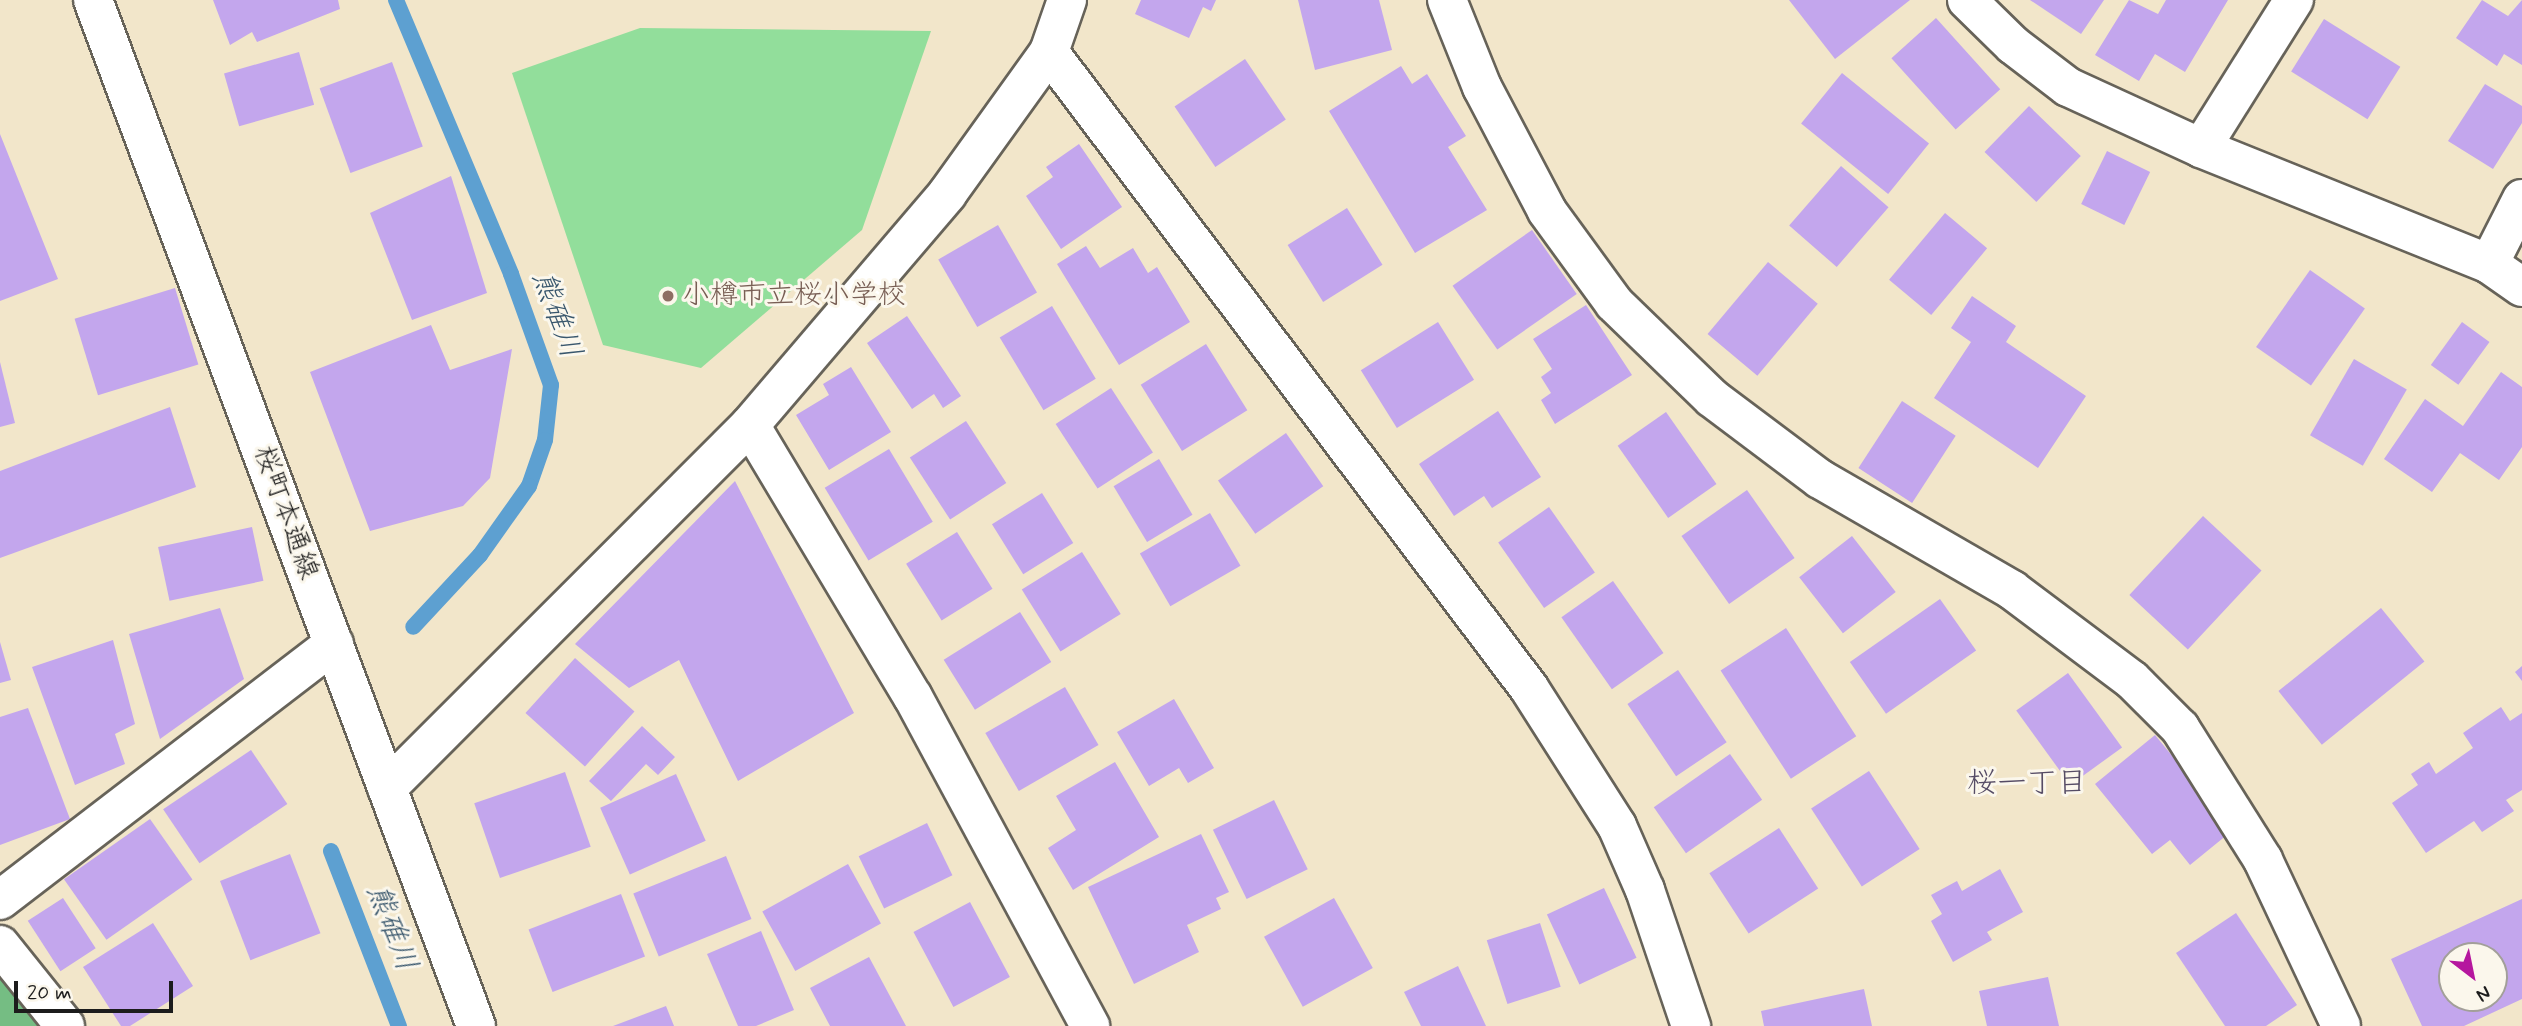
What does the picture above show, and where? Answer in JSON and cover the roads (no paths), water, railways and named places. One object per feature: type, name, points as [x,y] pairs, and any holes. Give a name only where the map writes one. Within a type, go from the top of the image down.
[{"type":"street","name":"桜町本通線","points":[[93,0],[476,1026]]},
{"type":"street","points":[[387,788],[750,425],[947,194],[1049,52],[1067,0]]},
{"type":"street","points":[[1447,0],[1482,87],[1547,211],[1614,303],[1712,398],[1820,479],[2012,590],[2132,680],[2180,728],[2263,860],[2341,1026]]},
{"type":"street","points":[[1966,0],[2013,45],[2068,88],[2202,148],[2488,264],[2522,287]]},
{"type":"street","points":[[2202,148],[2294,0]]},
{"type":"street","points":[[1049,52],[1529,688],[1617,826],[1662,935],[1691,1026]]},
{"type":"street","points":[[2488,264],[2522,199]]},
{"type":"street","points":[[750,425],[913,697],[1090,1026]]},
{"type":"street","points":[[0,900],[334,644]]},
{"type":"street","points":[[0,945],[65,1026]]},
{"type":"waterway","name":"熊碓川","points":[[396,0],[511,274],[551,385],[545,440],[529,486],[480,555],[413,627]]},
{"type":"waterway","name":"熊碓川","points":[[331,851],[399,1026]]},
{"type":"place","name":"小樽市立桜小学校","points":[[668,296]]},
{"type":"district","name":"桜一丁目","points":[[2027,784]]}]
